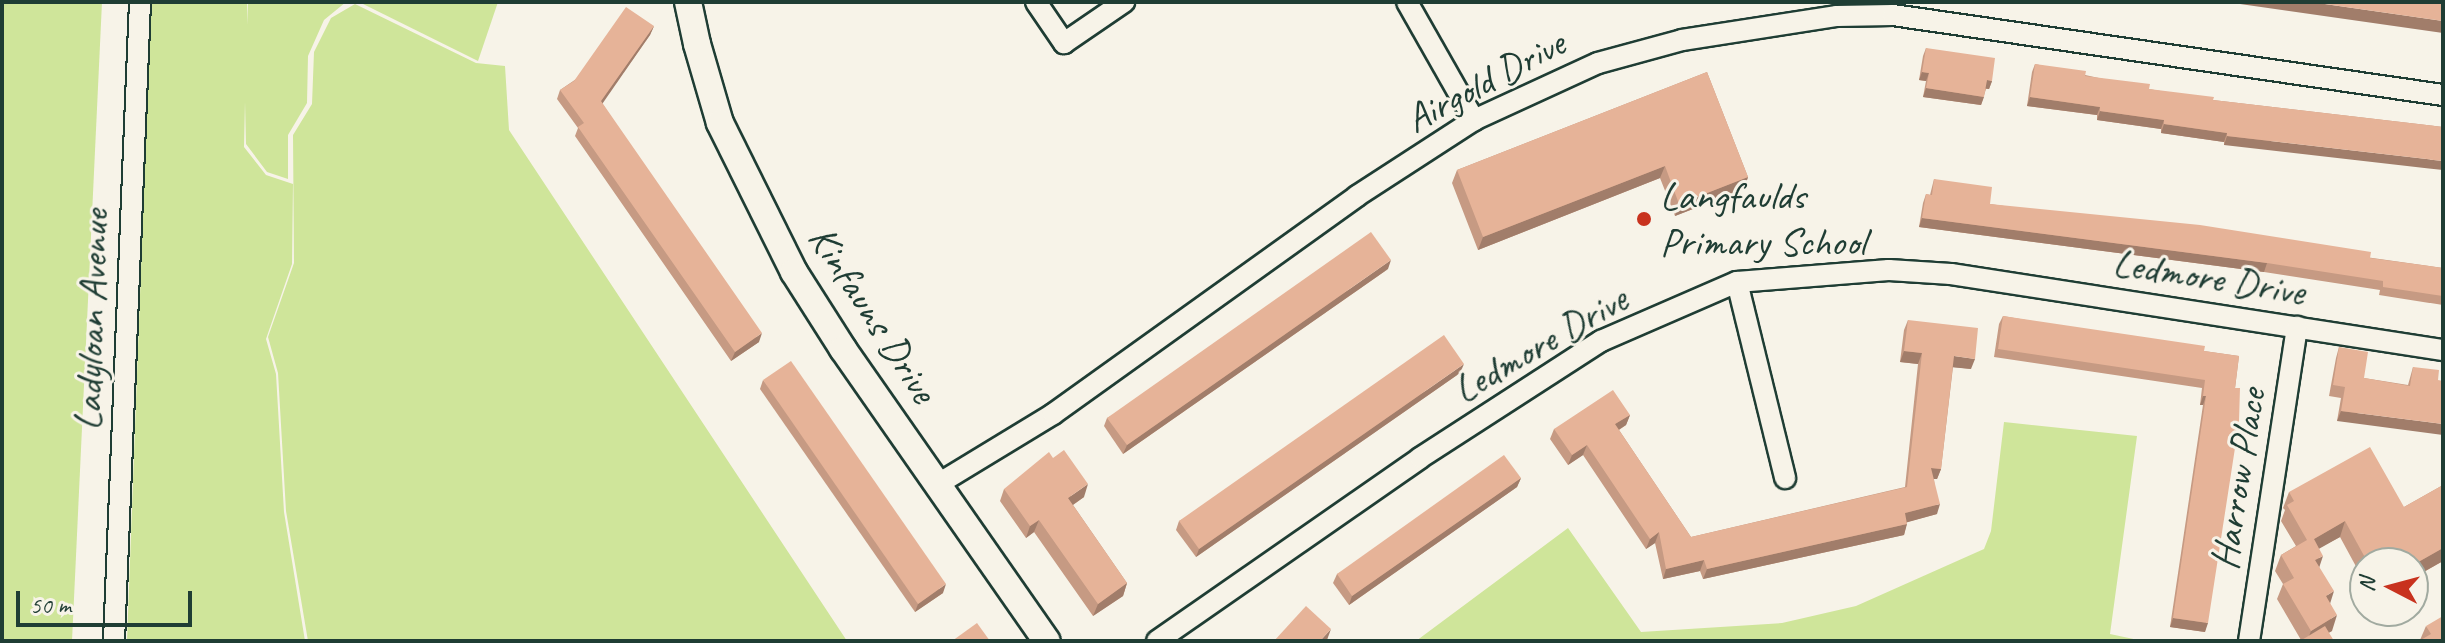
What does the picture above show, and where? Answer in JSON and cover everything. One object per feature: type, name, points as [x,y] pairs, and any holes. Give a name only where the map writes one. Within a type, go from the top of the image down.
[{"type":"street","name":"Ladyloan Avenue","points":[[114,641],[140,2]]},
{"type":"street","name":"Kinfauns Drive","points":[[688,2],[700,57],[735,159],[794,272],[843,349],[1047,641]]},
{"type":"street","points":[[1036,2],[1064,43],[1124,2]]},
{"type":"street","points":[[1407,2],[1474,120]]},
{"type":"street","name":"Airgold Drive","points":[[938,484],[1053,414],[1357,196],[1474,120],[1598,63],[1682,40],[1893,8],[2443,95]]},
{"type":"street","name":"Ledmore Drive","points":[[1157,641],[1420,458],[1601,341],[1737,282],[1889,270],[1951,274],[2443,350]]},
{"type":"street","points":[[1737,282],[1785,478]]},
{"type":"street","name":"Harrow Place","points":[[2249,641],[2297,327]]},
{"type":"green space","points":[[2,2],[102,2],[72,641],[2,641]]},
{"type":"green space","points":[[151,2],[247,2],[247,25],[248,2],[346,2],[324,20],[308,56],[307,103],[288,135],[288,179],[267,172],[246,144],[245,102],[244,147],[266,175],[293,184],[292,264],[266,339],[276,374],[284,512],[305,641],[127,641]]},
{"type":"green space","points":[[359,2],[498,2],[478,61]]},
{"type":"green space","points":[[355,4],[476,63],[505,66],[509,130],[847,641],[308,641],[286,511],[278,373],[268,337],[294,263],[293,135],[312,104],[314,52],[331,18]]},
{"type":"green space","points":[[2004,422],[2137,436],[2110,634],[2143,641],[1416,641],[1568,528],[1641,632],[1782,623],[1856,606],[1984,549],[1991,531]]},
{"type":"building","points":[[2311,2],[2443,2],[2443,21]]},
{"type":"building","points":[[626,7],[654,26],[601,101],[762,333],[735,352],[578,127],[584,123],[560,90],[574,81]]},
{"type":"building","points":[[1926,48],[1995,58],[1992,81],[1987,80],[1984,97],[1926,88],[1929,73],[1922,72]]},
{"type":"building","points":[[2035,64],[2086,71],[2085,76],[2150,84],[2149,89],[2214,97],[2213,100],[2443,127],[2443,161],[2227,136],[2227,133],[2164,124],[2164,120],[2100,111],[2100,107],[2030,97]]},
{"type":"building","points":[[1707,72],[1748,177],[1679,204],[1665,166],[1483,237],[1457,170]]},
{"type":"building","points":[[1934,179],[1992,187],[1990,204],[2200,225],[2371,252],[2370,258],[2443,268],[2443,296],[2383,287],[2383,281],[2267,263],[1922,218],[1926,194],[1932,195]]},
{"type":"building","points":[[1371,232],[1391,260],[1127,445],[1107,418]]},
{"type":"building","points":[[2003,316],[2205,346],[2204,351],[2239,356],[2235,388],[2240,388],[2239,422],[2208,623],[2173,618],[2206,396],[2203,396],[2205,380],[1998,349]]},
{"type":"building","points":[[1908,320],[1978,328],[1975,359],[1954,356],[1941,469],[1931,468],[1940,504],[1905,513],[1907,524],[1707,569],[1704,560],[1666,569],[1659,532],[1650,539],[1587,445],[1572,455],[1554,429],[1613,390],[1630,415],[1615,424],[1691,537],[1907,487],[1922,353],[1904,351]]},
{"type":"building","points":[[1444,335],[1464,364],[1199,549],[1179,521]]},
{"type":"building","points":[[2339,347],[2368,352],[2364,378],[2410,386],[2413,367],[2439,370],[2438,380],[2443,381],[2443,424],[2341,411],[2345,387],[2333,385]]},
{"type":"building","points":[[791,361],[946,584],[918,604],[763,380]]},
{"type":"building","points":[[2370,447],[2404,507],[2443,485],[2443,548],[2429,556],[2429,547],[2359,547],[2345,521],[2314,539],[2323,556],[2315,560],[2334,591],[2326,596],[2337,615],[2311,631],[2283,584],[2294,578],[2281,555],[2307,540],[2287,505],[2294,501],[2289,492]]},
{"type":"building","points":[[1064,450],[1088,484],[1068,498],[1127,583],[1098,604],[1039,520],[1030,526],[1004,489],[1049,452],[1053,458]]},
{"type":"building","points":[[1504,455],[1521,478],[1352,596],[1337,574]]},
{"type":"building","points":[[1306,606],[1331,629],[1320,641],[1274,641]]},
{"type":"building","points":[[2443,616],[2443,641],[2419,641],[2431,634],[2427,627]]},
{"type":"building","points":[[977,623],[990,641],[952,641]]},
{"type":"building","points":[[2325,626],[2334,641],[2300,641]]},
{"type":"place","name":"Langfaulds Primary School","points":[[1644,219]]}]
